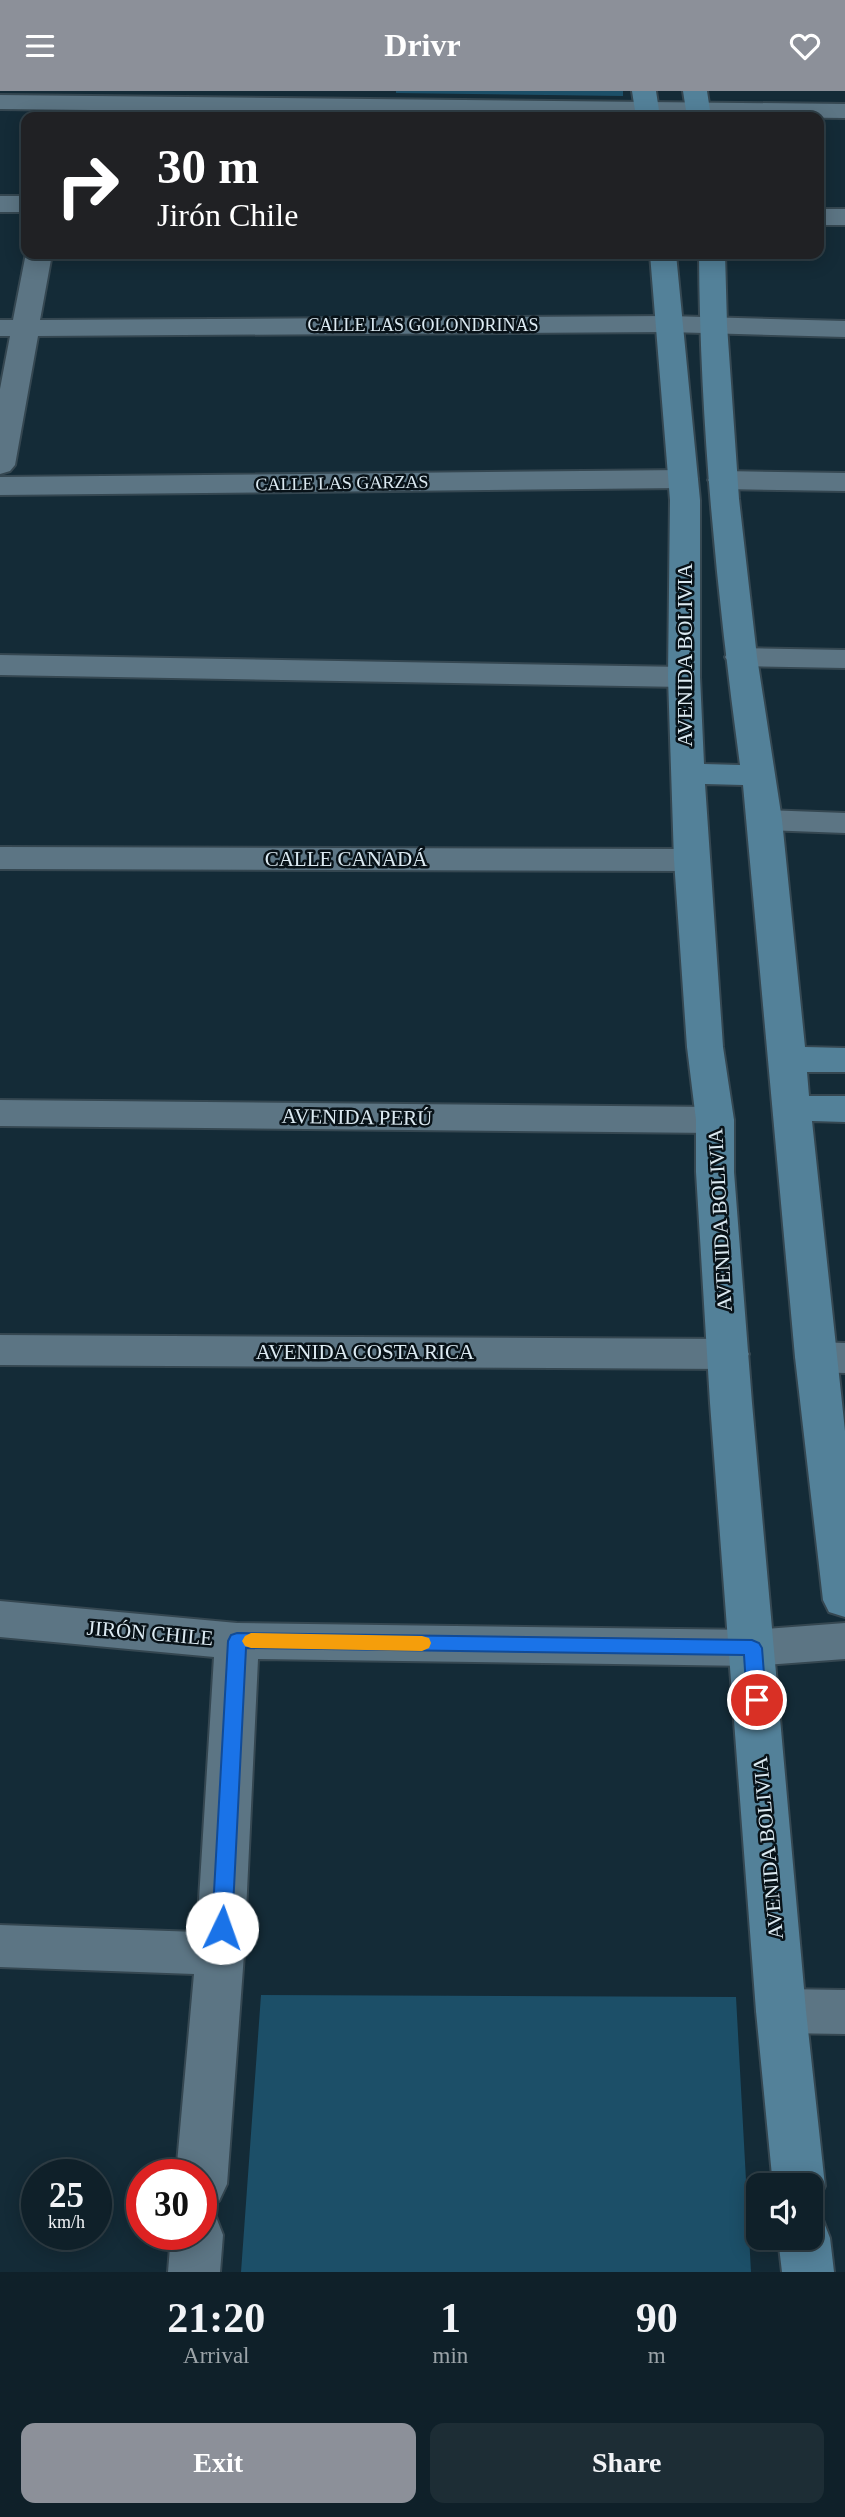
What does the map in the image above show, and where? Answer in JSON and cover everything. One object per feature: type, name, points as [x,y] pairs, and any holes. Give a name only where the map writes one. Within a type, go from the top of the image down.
[{"type":"main road","name":"AVENIDA BOLIVIA","points":[[663,259],[683,479],[686,773],[691,860],[705,1047],[715,1120],[715,1172],[781,2011],[798,2173]]},
{"type":"main road","points":[[712,259],[713,325],[723,480],[741,657],[765,820],[791,1108],[830,1358],[845,1600]]},
{"type":"main road","points":[[686,773],[757,775]]},
{"type":"main road","points":[[786,1059],[845,1060]]},
{"type":"main road","points":[[791,1108],[845,1109]]},
{"type":"main road","points":[[805,2250],[808,2272]]},
{"type":"street","points":[[0,102],[698,106],[845,111]]},
{"type":"street","points":[[0,204],[21,204]]},
{"type":"street","points":[[824,217],[845,218]]},
{"type":"street","points":[[0,465],[12,328],[37,259]]},
{"type":"street","name":"CALLE LAS GOLONDRINAS","points":[[12,328],[669,324],[845,328]]},
{"type":"street","name":"CALLE LAS GARZAS","points":[[0,486],[683,479]]},
{"type":"street","points":[[723,480],[845,482]]},
{"type":"street","points":[[741,657],[845,659]]},
{"type":"street","points":[[0,665],[684,677]]},
{"type":"street","points":[[765,820],[845,823]]},
{"type":"street","name":"CALLE CANADÁ","points":[[0,858],[691,860]]},
{"type":"street","name":"AVENIDA PERÚ","points":[[0,1113],[715,1120]]},
{"type":"street","name":"AVENIDA COSTA RICA","points":[[0,1350],[729,1354]]},
{"type":"street","name":"JIRÓN CHILE","points":[[0,1619],[237,1641],[752,1648],[845,1641]]},
{"type":"street","points":[[203,2159],[220,1954],[237,1641]]},
{"type":"street","points":[[0,1946],[220,1954]]},
{"type":"street","points":[[781,2011],[845,2012]]},
{"type":"street","points":[[194,2272],[196,2250]]},
{"type":"shaded area","points":[[623,91],[623,96],[396,93]]},
{"type":"shaded area","points":[[261,1995],[736,1997],[746,2180],[746,2250],[750,2250],[751,2272],[241,2272]]},
{"type":"slow traffic","points":[[251,1641],[422,1643]]},
{"type":"route","points":[[222,1928],[237,1641],[752,1648],[757,1700]]}]
